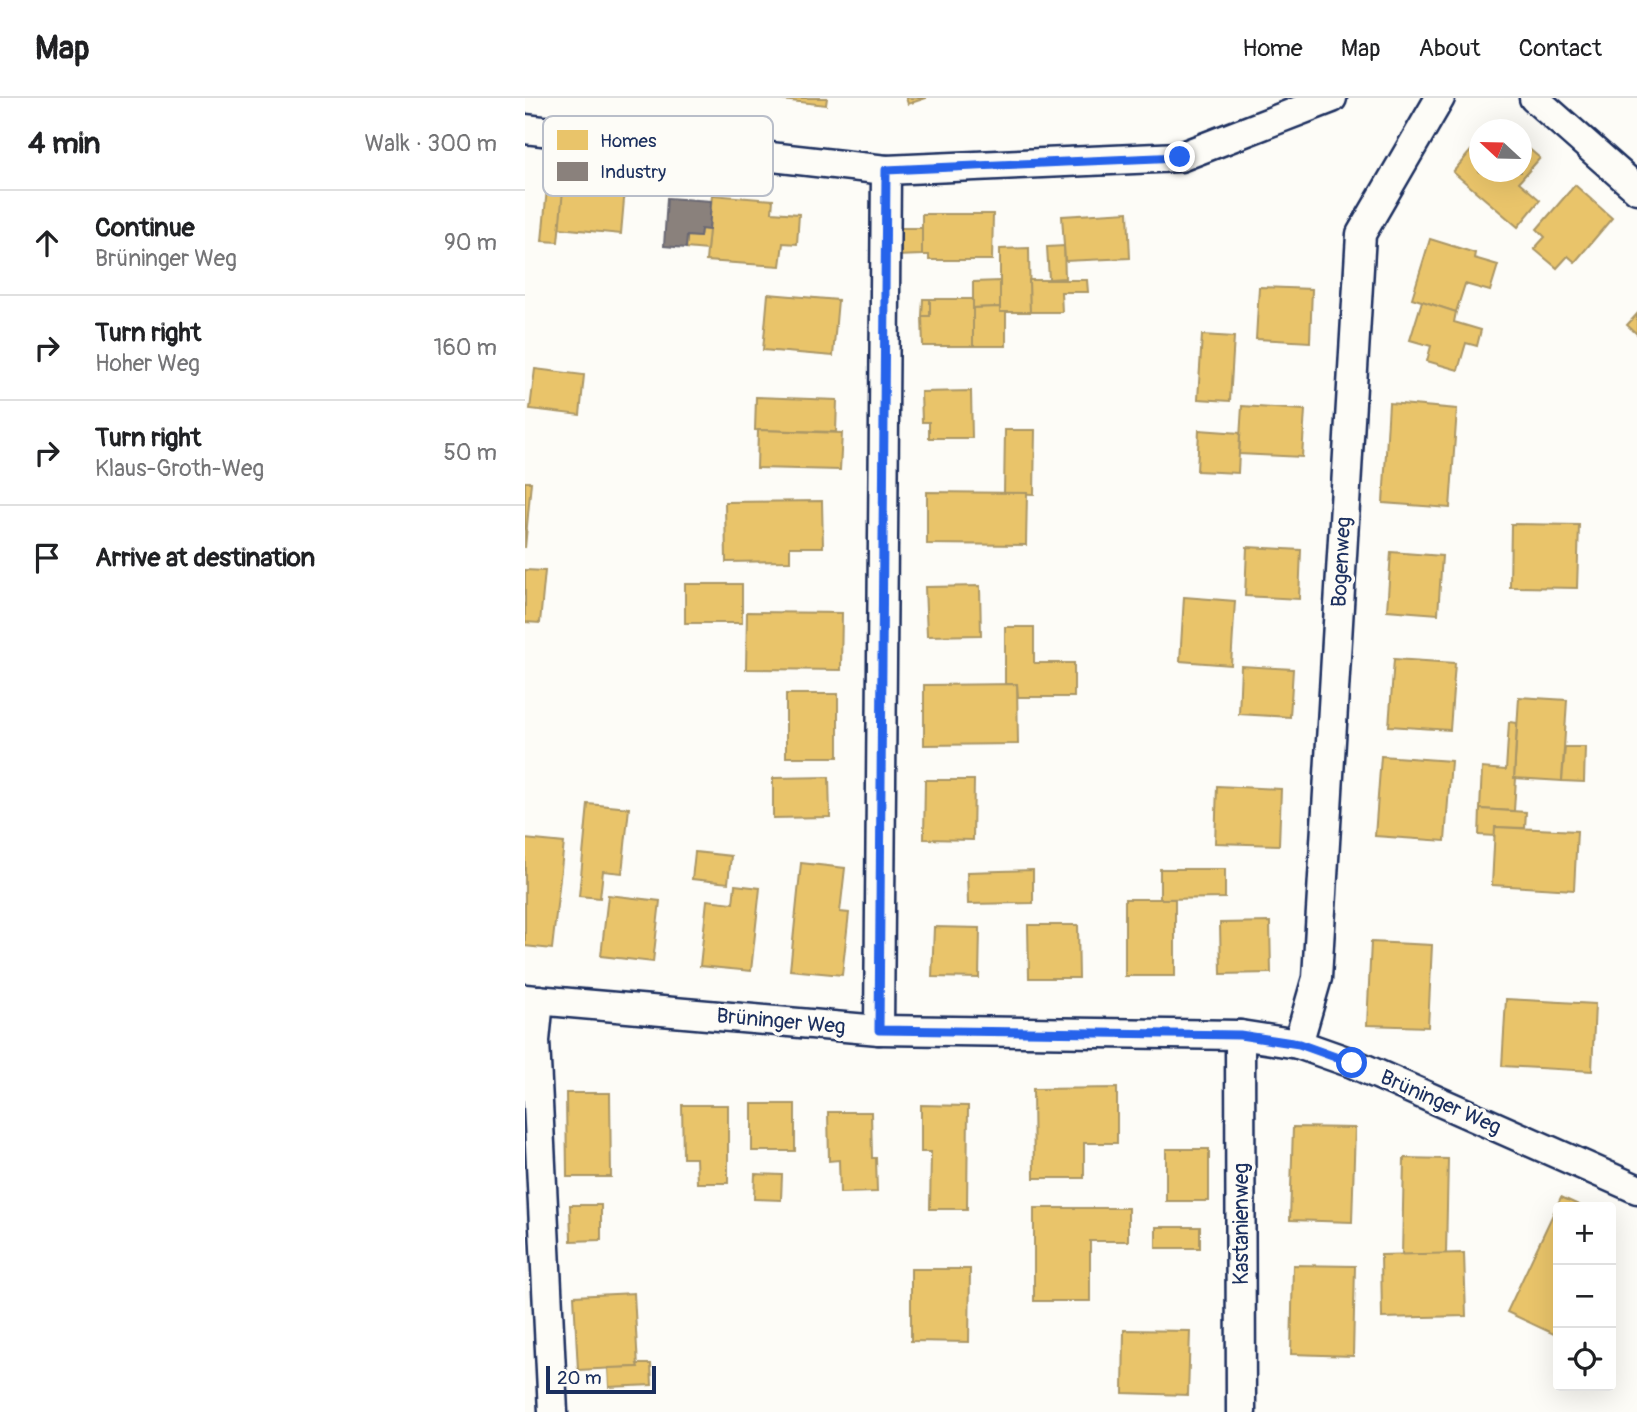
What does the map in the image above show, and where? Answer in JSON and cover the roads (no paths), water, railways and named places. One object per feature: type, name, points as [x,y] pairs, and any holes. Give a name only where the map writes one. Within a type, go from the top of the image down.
[{"type":"street","points":[[773,157],[886,170],[1180,157],[1332,98]]},
{"type":"street","name":"Bogenweg","points":[[1299,1044],[1317,978],[1361,234],[1440,98]]},
{"type":"street","points":[[1534,98],[1637,189]]},
{"type":"street","points":[[525,129],[543,131]]},
{"type":"street","points":[[879,1030],[886,170]]},
{"type":"street","points":[[532,1000],[553,1412]]},
{"type":"street","name":"Brüninger Weg","points":[[532,1000],[879,1030],[1240,1035],[1299,1044],[1352,1063],[1637,1188]]},
{"type":"street","name":"Kastanienweg","points":[[1240,1035],[1241,1412]]}]
